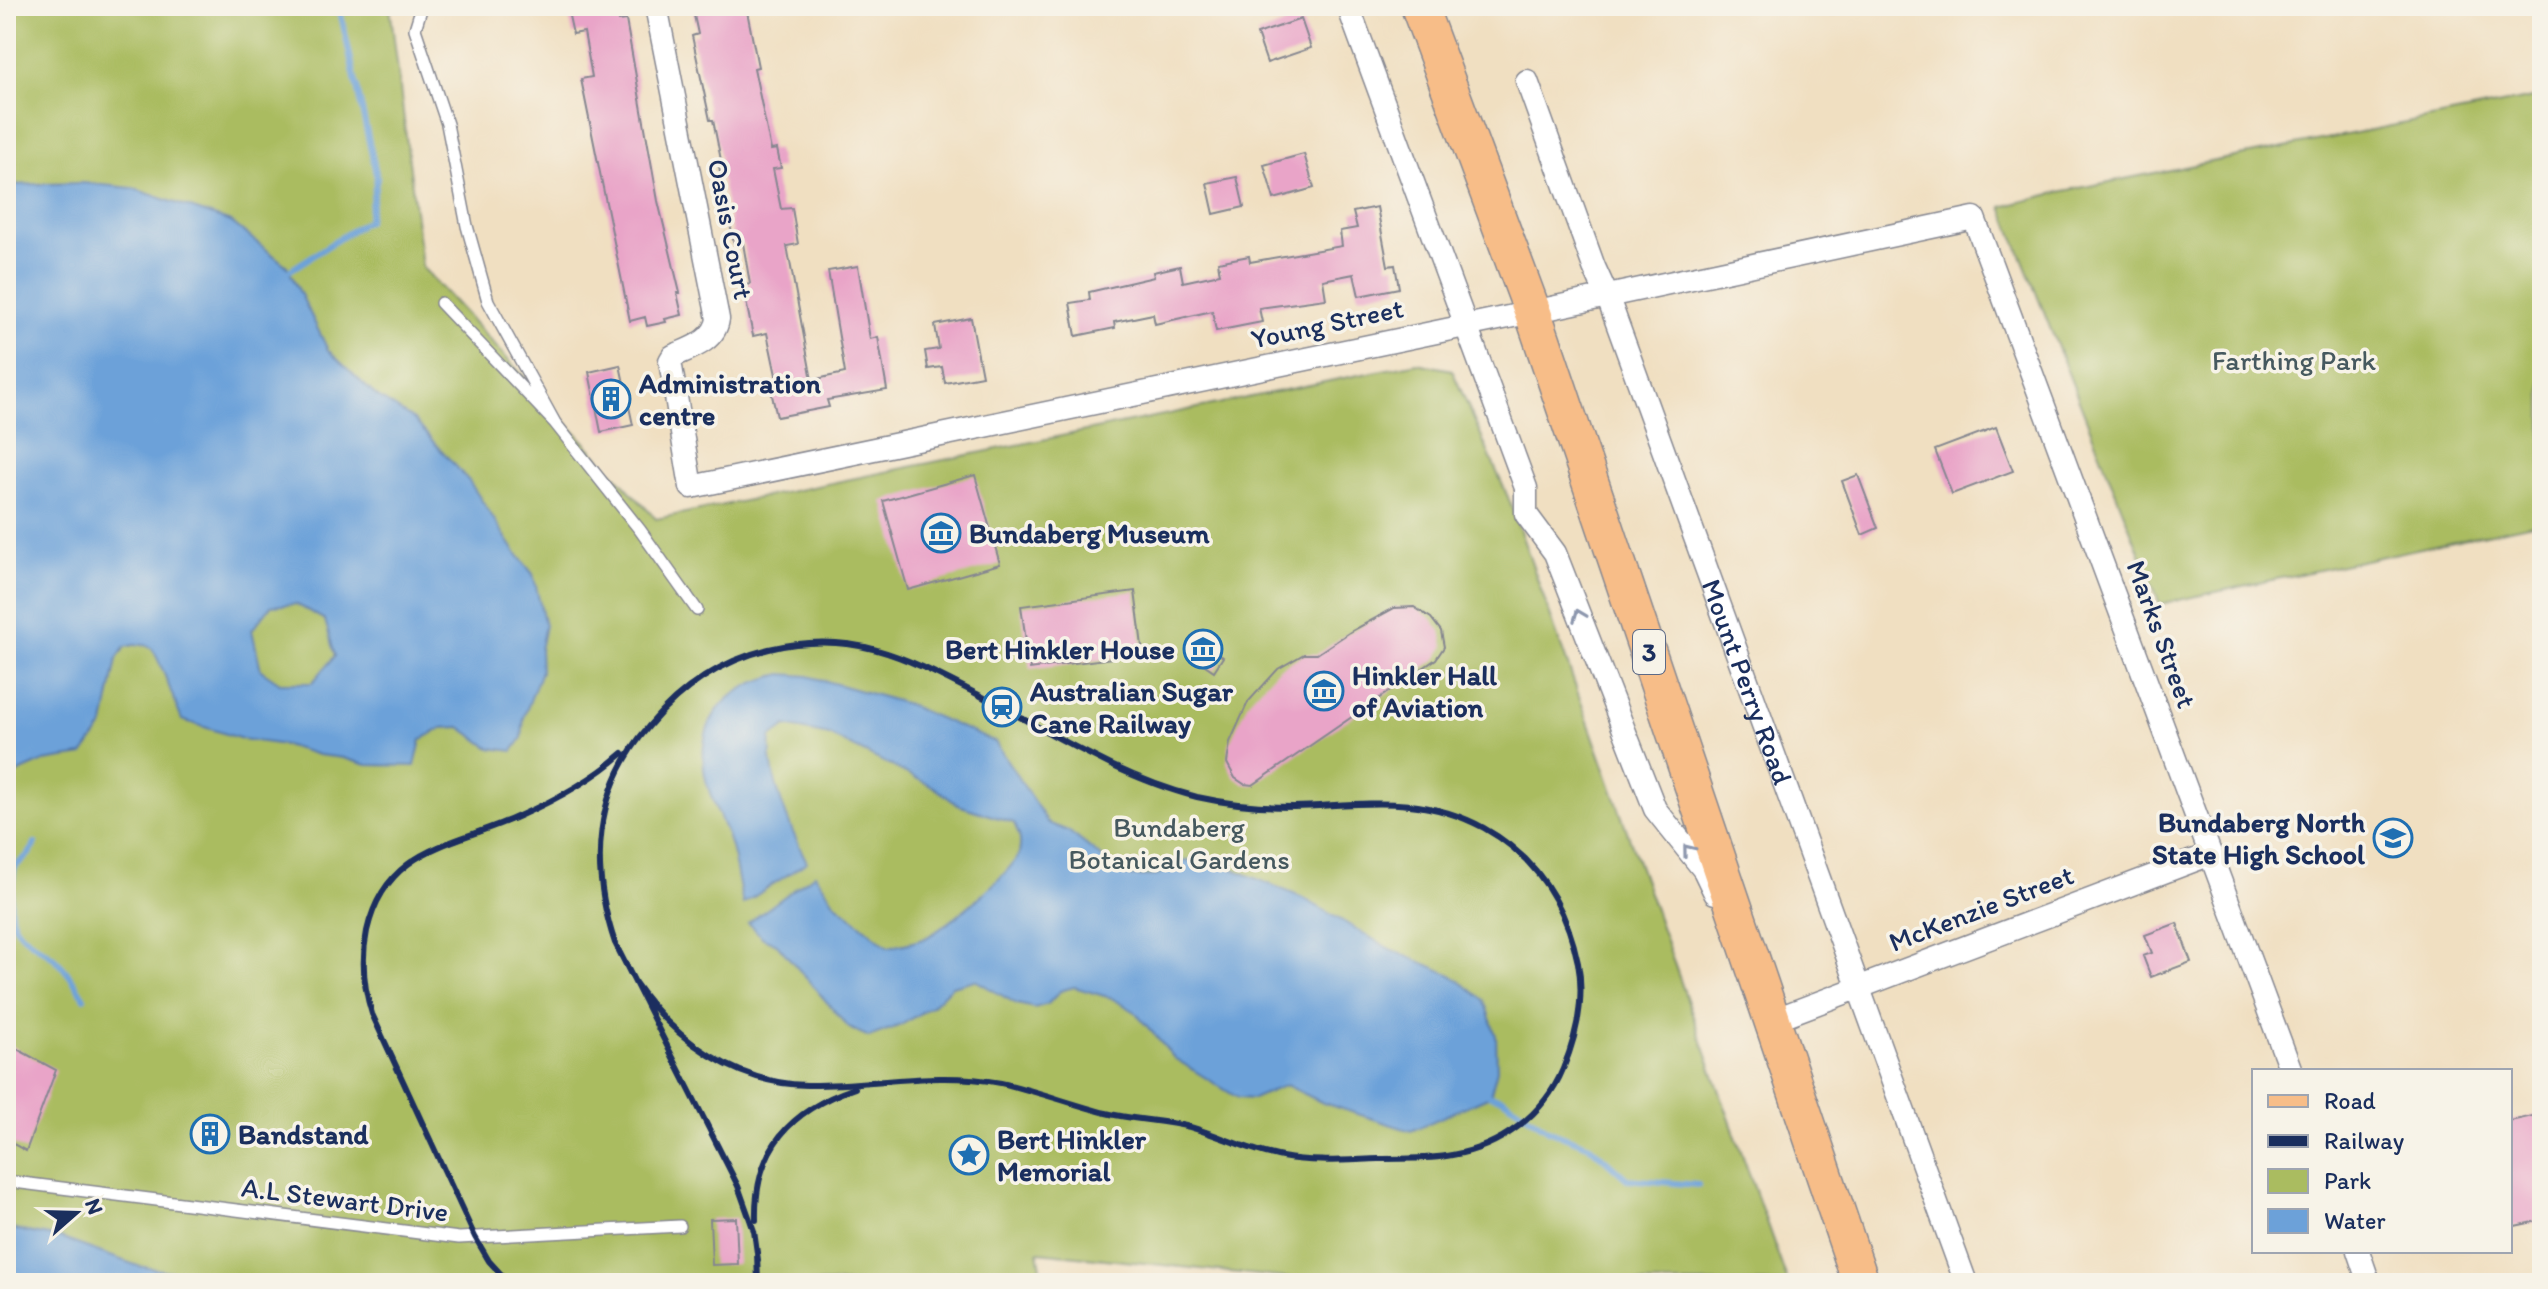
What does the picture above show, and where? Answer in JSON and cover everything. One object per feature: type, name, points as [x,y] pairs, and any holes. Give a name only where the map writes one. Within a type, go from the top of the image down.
[{"type":"main road","name":"3","points":[[1419,6],[1533,313],[1861,1283]]},
{"type":"street","name":"Oasis Court","points":[[656,6],[718,319],[711,336],[673,356],[670,361],[691,487]]},
{"type":"street","points":[[1348,6],[1526,488],[1526,514],[1555,553],[1655,809],[1704,870],[1768,1006]]},
{"type":"street","name":"Mount Perry Road","points":[[1527,81],[1966,1283]]},
{"type":"street","name":"Young Street","points":[[691,487],[1608,298],[1974,218]]},
{"type":"street","name":"Marks Street","points":[[1974,218],[2290,1069]]},
{"type":"street","name":"McKenzie Street","points":[[1768,1006],[1857,987],[2211,854]]},
{"type":"street","points":[[2359,1253],[2369,1283]]},
{"type":"lane","points":[[422,6],[415,29],[447,124],[467,226],[488,301],[555,423]]},
{"type":"lane","points":[[441,303],[555,423],[640,530],[697,610]]},
{"type":"lane","name":"A.L Stewart Drive","points":[[6,1181],[459,1238],[680,1226]]},
{"type":"green space","name":"Bundaberg Botanical Gardens","points":[[6,6],[390,6],[422,267],[656,519],[1417,363],[1452,370],[1508,497],[1788,1283],[1334,1283],[1038,1252],[1044,1283],[6,1283]]},
{"type":"green space","name":"Farthing Park","points":[[2542,96],[2542,522],[2160,604],[2002,207],[2059,192]]},
{"type":"water","points":[[83,183],[132,188],[231,222],[287,266],[328,350],[375,395],[414,420],[469,481],[533,574],[545,625],[540,650],[541,671],[524,717],[522,738],[513,751],[490,748],[460,727],[442,728],[421,740],[415,766],[367,765],[284,745],[242,739],[182,720],[154,652],[148,646],[138,644],[125,647],[117,659],[104,725],[83,755],[44,761],[6,778],[6,185]],"holes":[[[296,604],[325,620],[335,656],[312,683],[280,683],[261,670],[252,630],[271,606]]]},
{"type":"water","points":[[782,674],[808,676],[904,703],[995,742],[1048,823],[1068,831],[1126,876],[1156,876],[1185,861],[1207,858],[1303,898],[1390,949],[1452,975],[1484,1000],[1496,1036],[1497,1070],[1490,1096],[1411,1131],[1323,1103],[1286,1085],[1253,1099],[1238,1098],[1174,1058],[1134,1011],[1111,998],[1074,987],[1060,991],[1048,1004],[1034,1008],[1017,1004],[975,980],[952,986],[933,1005],[901,1025],[869,1037],[849,1028],[777,944],[763,938],[748,923],[815,874],[835,903],[888,947],[916,941],[947,923],[1005,873],[1019,853],[1020,838],[1014,823],[958,805],[934,787],[829,735],[786,726],[771,737],[772,767],[787,818],[807,862],[743,904],[730,844],[705,777],[704,749],[713,717],[722,704],[748,686]]},
{"type":"water","points":[[6,1228],[60,1238],[138,1266],[239,1283],[6,1283]]},
{"type":"building","points":[[576,6],[609,6],[610,14],[617,13],[618,21],[626,20],[658,201],[680,293],[677,293],[682,315],[665,319],[666,322],[647,326],[645,317],[630,321],[581,79],[592,77],[584,32],[573,34],[569,16],[577,11]]},
{"type":"building","points":[[692,6],[746,6],[758,67],[754,68],[771,150],[777,149],[781,168],[773,169],[781,209],[792,208],[798,244],[787,246],[812,380],[845,373],[828,271],[858,266],[870,339],[878,337],[887,390],[827,400],[829,407],[777,417],[771,391],[779,389],[767,333],[753,336],[743,286],[750,284],[743,243],[734,244],[713,120],[710,120],[692,36],[698,34]]},
{"type":"building","points":[[1301,19],[1311,48],[1267,63],[1257,34]]},
{"type":"building","points":[[1304,154],[1314,188],[1274,199],[1264,165]]},
{"type":"building","points":[[1237,177],[1244,207],[1214,214],[1207,183]]},
{"type":"building","points":[[1377,207],[1388,266],[1395,265],[1399,288],[1359,296],[1354,274],[1323,280],[1326,299],[1259,308],[1262,322],[1216,331],[1212,311],[1155,324],[1153,314],[1114,322],[1115,328],[1076,336],[1070,303],[1090,300],[1089,292],[1154,277],[1153,272],[1180,266],[1183,282],[1220,274],[1218,262],[1249,256],[1250,262],[1342,246],[1340,231],[1357,228],[1353,212]]},
{"type":"building","points":[[971,318],[982,376],[945,383],[942,367],[928,369],[925,351],[939,349],[935,325]]},
{"type":"building","name":"Administration centre","points":[[620,365],[633,425],[601,432],[589,372]]},
{"type":"building","points":[[1996,427],[2013,471],[1952,494],[1935,450]]},
{"type":"building","name":"Bundaberg Museum","points":[[975,475],[1000,564],[908,590],[883,501]]},
{"type":"building","points":[[1858,475],[1878,528],[1862,535],[1842,481]]},
{"type":"building","points":[[1135,591],[1143,654],[1030,669],[1021,606]]},
{"type":"building","name":"Hinkler Hall of Aviation","points":[[1414,607],[1431,618],[1441,631],[1444,647],[1436,659],[1253,785],[1235,778],[1227,763],[1230,742],[1248,702],[1278,669],[1304,654],[1317,654],[1394,608]]},
{"type":"building","name":"Bert Hinkler House","points":[[1200,641],[1223,657],[1214,671],[1190,655]]},
{"type":"building","points":[[2177,923],[2191,962],[2151,977],[2143,956],[2152,953],[2145,935]]},
{"type":"building","points":[[6,1043],[56,1070],[26,1151],[6,1140]]},
{"type":"building","points":[[2542,1114],[2542,1217],[2538,1221],[2512,1227],[2512,1121]]},
{"type":"building","name":"Bandstand","points":[[210,1121],[219,1125],[223,1134],[219,1143],[210,1147],[201,1143],[197,1134],[201,1125]]},
{"type":"building","points":[[736,1218],[738,1264],[712,1265],[710,1219]]},
{"type":"waterway","points":[[289,271],[368,220],[377,178],[339,6]]},
{"type":"waterway","points":[[35,843],[15,868],[12,916],[20,933],[63,967],[84,998]]},
{"type":"waterway","points":[[1490,1096],[1502,1098],[1550,1131],[1590,1146],[1627,1179],[1698,1185]]},
{"type":"railway","points":[[636,984],[651,1004],[688,1040],[732,1067],[781,1083],[831,1085],[928,1078],[977,1079],[1014,1086],[1106,1113],[1190,1127],[1282,1157],[1330,1161],[1434,1158],[1470,1151],[1503,1136],[1532,1114],[1555,1086],[1572,1043],[1580,1003],[1578,963],[1566,922],[1546,885],[1519,853],[1484,828],[1460,817],[1414,805],[1282,807],[1197,797],[1140,778],[926,669],[878,650],[827,642],[799,644],[769,649],[734,661],[703,678],[674,700],[631,751],[607,802],[600,857],[602,886],[615,943],[738,1186],[754,1231],[758,1260]]},
{"type":"railway","points":[[509,1283],[489,1261],[475,1237],[372,1014],[364,973],[367,931],[376,903],[389,882],[406,866],[447,843],[546,803],[587,780],[623,753]]},
{"type":"railway","points":[[756,1220],[761,1173],[780,1136],[812,1108],[855,1088]]},
{"type":"railway","points":[[757,1252],[758,1283]]},
{"type":"place","name":"Administration centre","points":[[611,399]]},
{"type":"place","name":"Bundaberg Museum","points":[[941,533]]},
{"type":"place","name":"Bert Hinkler House","points":[[1203,649]]},
{"type":"place","name":"Hinkler Hall of Aviation","points":[[1324,691]]},
{"type":"place","name":"Australian Sugar Cane Railway","points":[[1002,707]]},
{"type":"place","name":"Bundaberg North State High School","points":[[2393,838]]},
{"type":"place","name":"Bandstand","points":[[210,1134]]},
{"type":"place","name":"Bert Hinkler Memorial","points":[[969,1155]]}]
